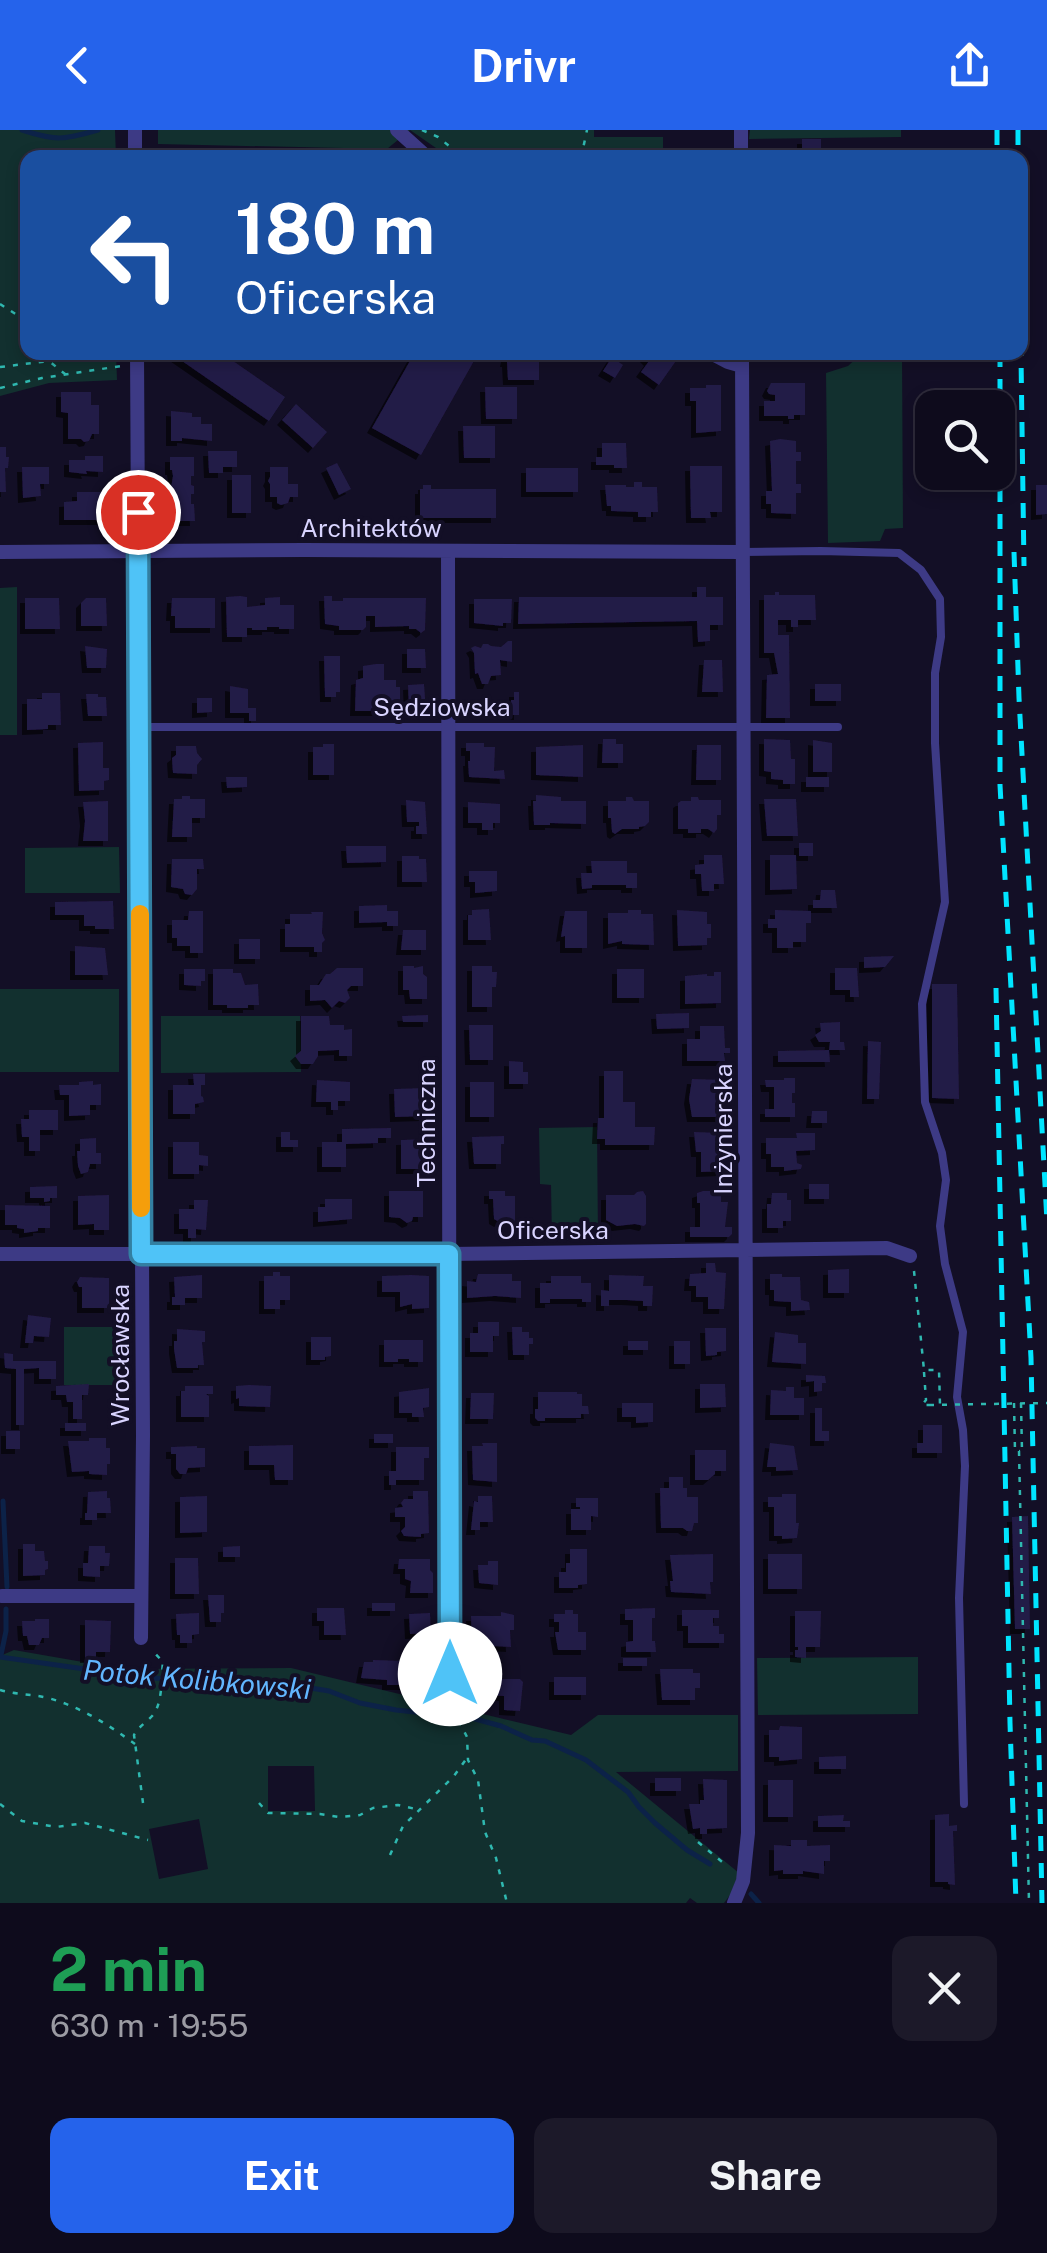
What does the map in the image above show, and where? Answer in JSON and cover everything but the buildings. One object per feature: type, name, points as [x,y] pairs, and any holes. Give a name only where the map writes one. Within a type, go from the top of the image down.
[{"type":"street","points":[[397,130],[419,150]]},
{"type":"street","name":"Wrocławska","points":[[137,360],[141,1638]]},
{"type":"street","name":"Inżynierska","points":[[734,1903],[743,1881],[748,1834],[742,360]]},
{"type":"street","name":"Techniczna","points":[[448,551],[450,1695]]},
{"type":"street","name":"Architektów","points":[[0,552],[742,552]]},
{"type":"street","name":"Oficerska","points":[[0,1254],[449,1254],[886,1248],[910,1256]]},
{"type":"street","points":[[2,1596],[140,1596]]},
{"type":"lane","points":[[742,552],[899,553],[921,570],[940,599],[935,742],[945,902],[922,1004],[925,1102],[946,1180],[940,1226],[942,1245],[963,1332],[957,1397],[965,1466],[958,1598],[964,1804]]},
{"type":"lane","name":"Sędziowska","points":[[140,727],[838,726]]},
{"type":"path","points":[[422,130],[454,150]]},
{"type":"path","points":[[0,388],[129,360]]},
{"type":"path","points":[[0,367],[49,361],[66,375]]},
{"type":"path","points":[[910,1256],[924,1370],[926,1400],[922,1405],[1047,1403]]},
{"type":"path","points":[[924,1370],[939,1370],[940,1402]]},
{"type":"path","points":[[1017,1449],[1023,1451],[1022,1403]]},
{"type":"path","points":[[1014,1404],[1029,1903]]},
{"type":"path","points":[[141,1638],[163,1662],[157,1707],[138,1728],[134,1744],[143,1802]]},
{"type":"path","points":[[0,1690],[77,1707],[134,1744]]},
{"type":"path","points":[[450,1695],[467,1737],[468,1757],[478,1780],[484,1832],[496,1858],[507,1903]]},
{"type":"path","points":[[390,1855],[402,1826],[454,1776],[468,1757]]},
{"type":"path","points":[[259,1803],[268,1813],[330,1817],[360,1815],[373,1808],[398,1805],[420,1810]]},
{"type":"path","points":[[0,1804],[22,1821],[56,1827],[85,1823],[148,1840]]},
{"type":"path","points":[[698,1842],[743,1881]]},
{"type":"green space","points":[[0,130],[115,130],[116,150],[20,150],[20,360],[116,360],[117,380],[49,383],[0,396]]},
{"type":"green space","points":[[158,130],[410,130],[387,149],[158,144]]},
{"type":"green space","points":[[410,130],[594,130],[594,137],[663,137],[663,150],[439,150]]},
{"type":"green space","points":[[750,130],[901,130],[901,137],[749,139]]},
{"type":"green space","points":[[854,360],[902,360],[903,528],[885,529],[880,541],[828,543],[826,373]]},
{"type":"green space","points":[[17,587],[17,735],[0,735],[0,588]]},
{"type":"green space","points":[[119,847],[120,893],[25,893],[25,848]]},
{"type":"green space","points":[[0,989],[119,989],[119,1072],[0,1072]]},
{"type":"green space","points":[[161,1016],[300,1016],[301,1072],[161,1073]]},
{"type":"green space","points":[[597,1127],[598,1240],[552,1240],[551,1185],[540,1184],[539,1128]]},
{"type":"green space","points":[[64,1327],[121,1327],[121,1385],[64,1385]]},
{"type":"green space","points":[[14,1650],[123,1669],[291,1668],[571,1735],[598,1715],[738,1715],[738,1771],[616,1772],[739,1873],[724,1903],[697,1903],[690,1898],[686,1903],[0,1903],[0,1656]],"holes":[[[268,1766],[314,1766],[315,1811],[268,1811]],[[199,1819],[208,1869],[159,1879],[149,1829]]]},
{"type":"green space","points":[[918,1657],[918,1714],[758,1715],[757,1658]]},
{"type":"waterway","points":[[22,130],[60,138],[98,130]]},
{"type":"waterway","points":[[3,1501],[7,1587]]},
{"type":"waterway","points":[[1,1655],[6,1609]]},
{"type":"waterway","name":"Potok Kolibkowski","points":[[0,1657],[148,1678],[274,1682],[329,1691],[360,1703],[396,1710],[453,1716]]},
{"type":"waterway","name":"Potok Kolibkowski","points":[[468,1717],[545,1741],[586,1760],[628,1792],[655,1823],[687,1850],[710,1864]]},
{"type":"waterway","name":"Potok Kolibkowski","points":[[751,1894],[759,1903]]},
{"type":"railway","points":[[997,130],[997,150]]},
{"type":"railway","points":[[1018,130],[1018,150]]},
{"type":"railway","points":[[1000,360],[1000,785],[1031,1358],[1042,1903]]},
{"type":"railway","points":[[1021,360],[1024,566]]},
{"type":"railway","points":[[1014,552],[1047,1222]]},
{"type":"railway","points":[[996,988],[1016,1903]]},
{"type":"slow traffic","points":[[140,914],[141,1208]]},
{"type":"route","points":[[138,512],[141,1254],[449,1254],[450,1674]]}]
